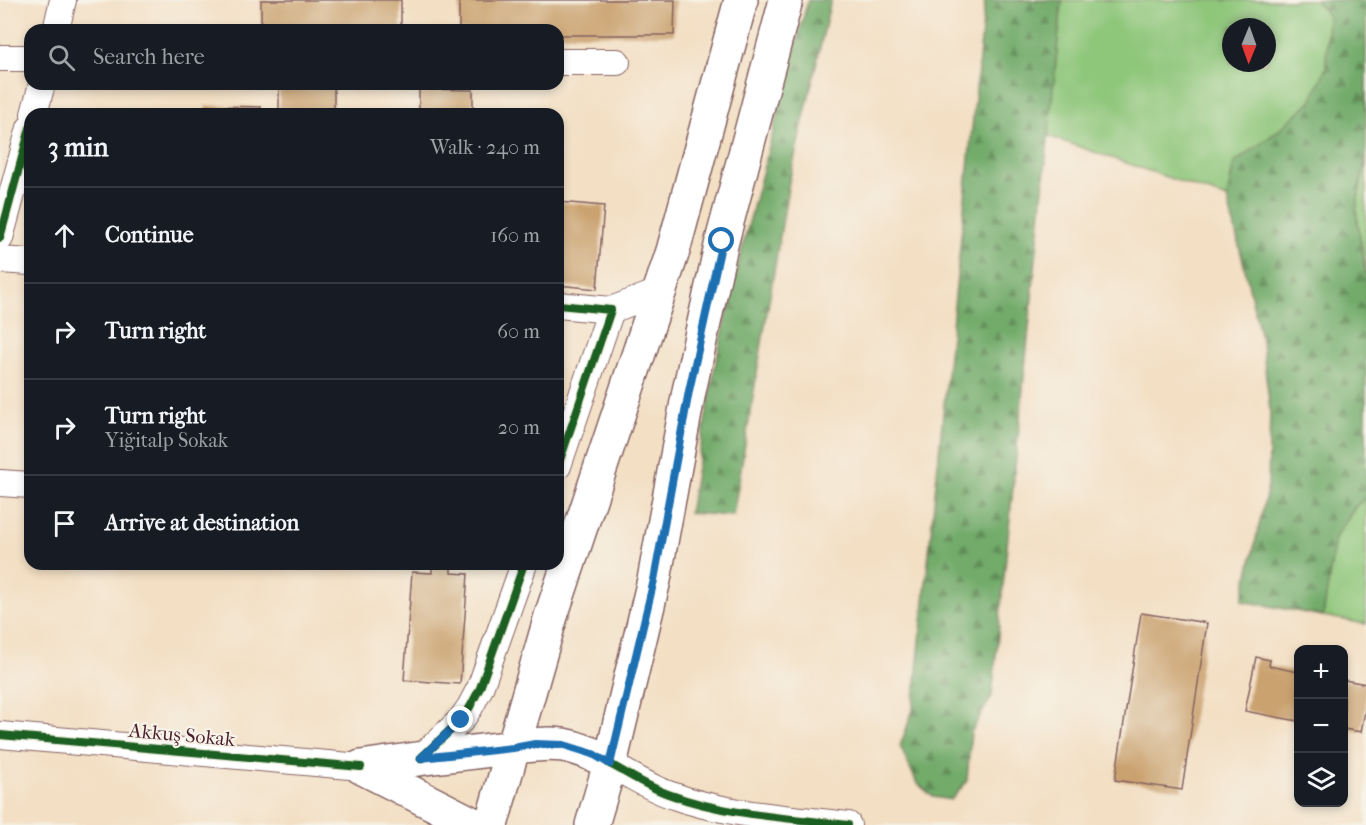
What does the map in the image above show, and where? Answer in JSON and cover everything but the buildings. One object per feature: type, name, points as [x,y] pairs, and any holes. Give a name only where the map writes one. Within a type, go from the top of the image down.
[{"type":"main road","points":[[491,825],[551,616],[661,291],[741,0]]},
{"type":"main road","points":[[592,825],[610,764],[654,580],[689,391],[722,241],[786,0]]},
{"type":"main road","points":[[361,767],[535,744],[564,745],[593,754],[610,764]]},
{"type":"main road","points":[[361,767],[475,825]]},
{"type":"street","points":[[57,24],[63,0]]},
{"type":"street","points":[[0,58],[24,58]]},
{"type":"street","points":[[564,62],[617,62]]},
{"type":"street","points":[[36,108],[40,90]]},
{"type":"street","points":[[0,238],[24,150]]},
{"type":"street","points":[[0,260],[24,262]]},
{"type":"street","points":[[564,305],[611,309],[661,291]]},
{"type":"street","points":[[564,448],[611,309]]},
{"type":"street","points":[[0,483],[24,485]]},
{"type":"street","points":[[421,758],[461,720],[475,698],[522,570]]},
{"type":"street","name":"Akkuş Sokak","points":[[0,735],[361,767]]},
{"type":"street","points":[[610,764],[644,784],[712,808],[848,825]]},
{"type":"green space","points":[[808,0],[831,0],[789,182],[733,516],[689,513],[715,366],[737,268]]},
{"type":"green space","points":[[985,0],[1062,0],[992,696],[971,732],[967,781],[951,800],[933,797],[917,783],[900,746],[913,710]]},
{"type":"green space","points":[[1062,0],[1316,0],[1328,16],[1326,68],[1311,101],[1278,131],[1234,163],[1227,198],[1048,136]]},
{"type":"green space","points":[[1316,0],[1366,0],[1366,156],[1356,210],[1366,276],[1366,497],[1356,506],[1335,538],[1323,616],[1242,601],[1268,486],[1270,411],[1262,343],[1227,198],[1234,163],[1278,131],[1311,101],[1326,68],[1328,16]]},
{"type":"green space","points":[[1366,156],[1366,276],[1356,210]]},
{"type":"green space","points":[[1366,497],[1366,624],[1323,616],[1335,538],[1356,506]]},
{"type":"cycle path","points":[[0,238],[24,150]]},
{"type":"cycle path","points":[[564,306],[611,310],[564,448]]},
{"type":"cycle path","points":[[421,758],[461,720],[470,707],[480,688],[522,570]]},
{"type":"cycle path","points":[[0,735],[361,767]]},
{"type":"cycle path","points":[[610,764],[655,789],[692,802],[758,815],[848,825]]},
{"type":"route","points":[[461,720],[421,758],[535,744],[564,745],[593,754],[610,764],[654,580],[689,391],[722,241]]}]
